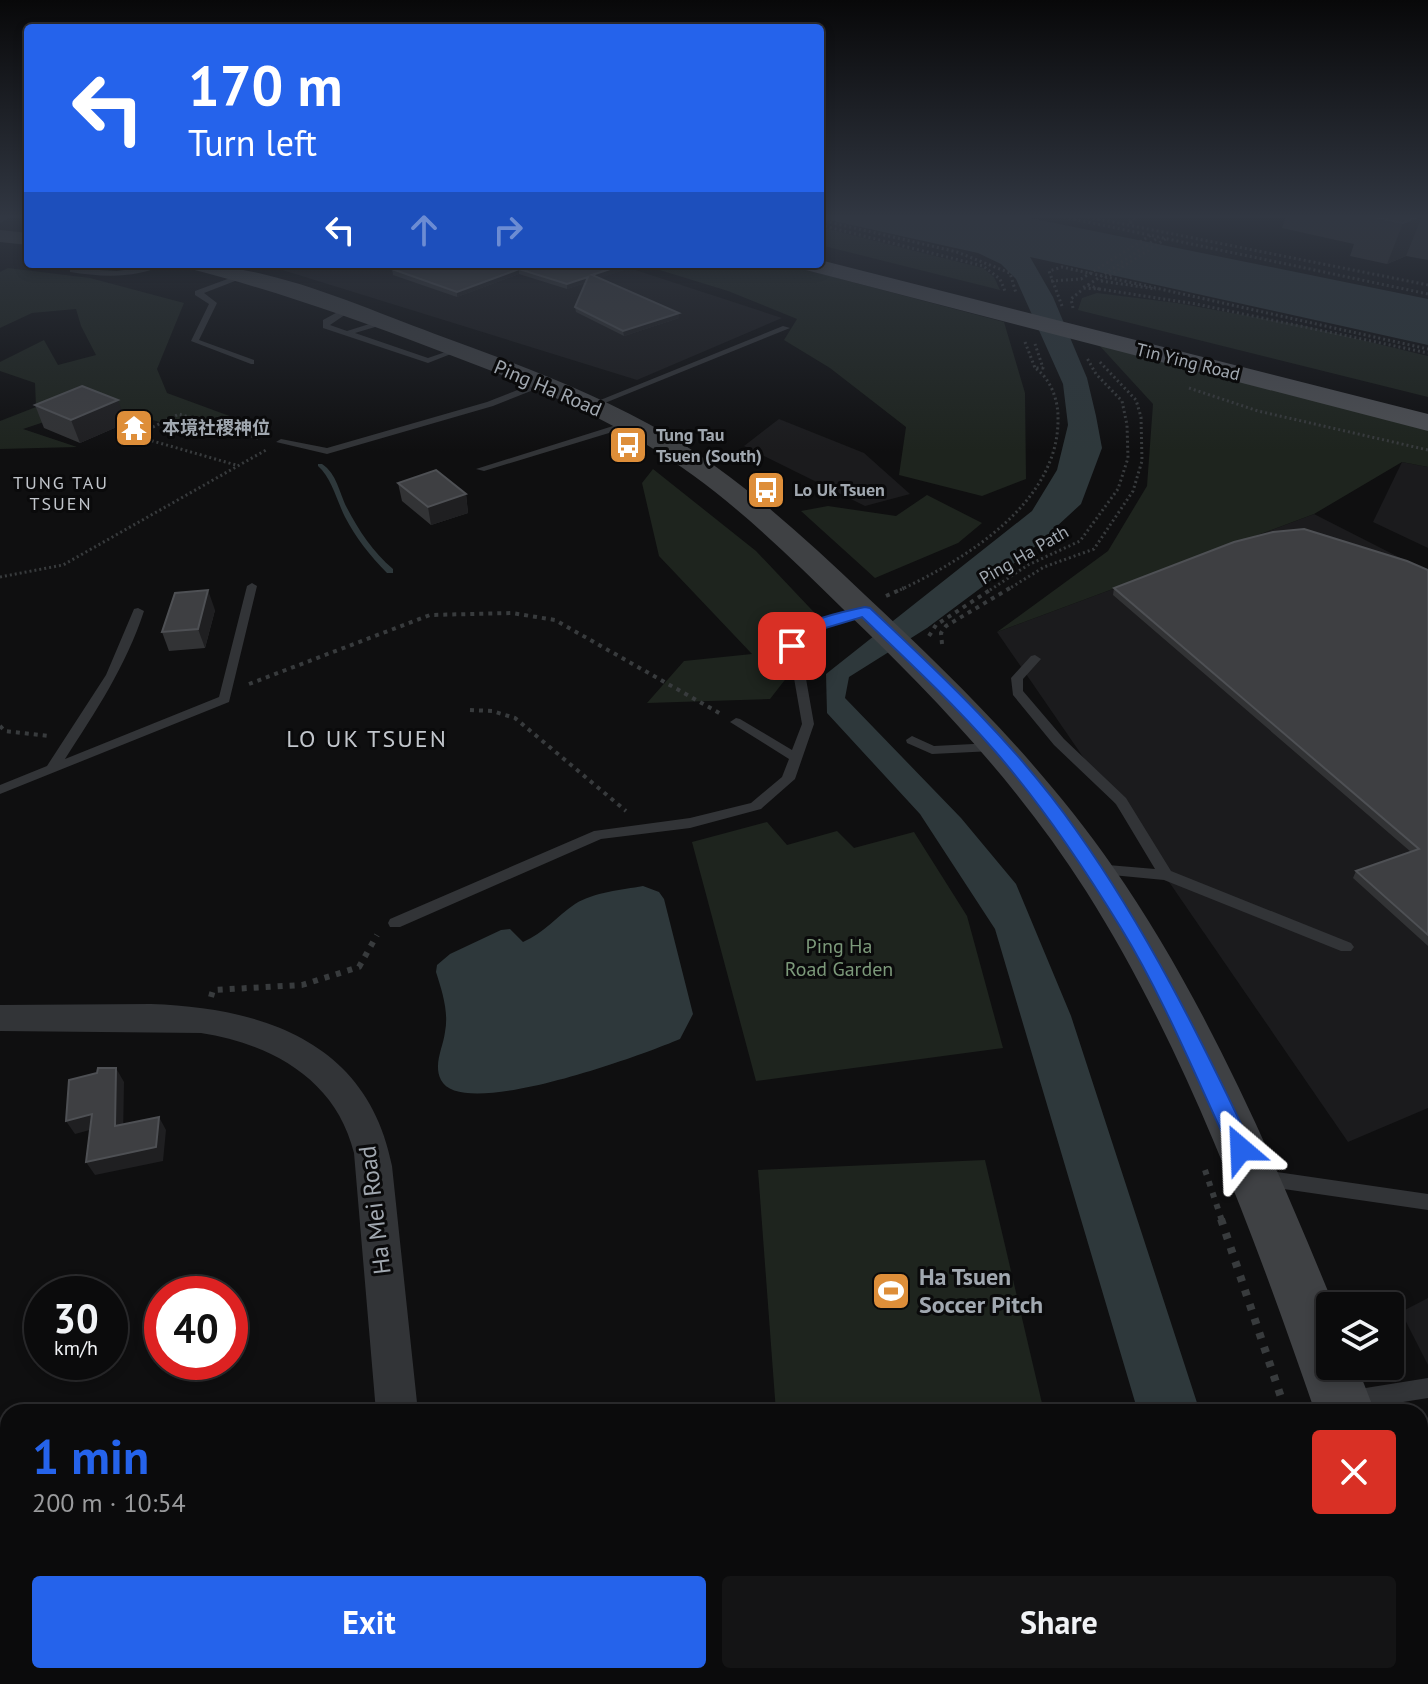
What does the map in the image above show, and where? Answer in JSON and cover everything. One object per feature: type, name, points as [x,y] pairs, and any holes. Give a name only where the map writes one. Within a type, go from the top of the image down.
[{"type":"main road","name":"Tin Ying Road","points":[[965,295],[1007,303]]},
{"type":"main road","name":"Tin Ying Road","points":[[976,295],[1007,303],[1106,345],[1428,423]]},
{"type":"main road","name":"Tin Ying Road","points":[[1106,345],[1428,403]]},
{"type":"street","name":"Ping Ha Road","points":[[285,295],[346,322],[382,322],[457,350],[543,383],[629,424],[681,455],[752,507],[899,628],[1001,747],[1094,868],[1161,982],[1255,1177],[1342,1404]]},
{"type":"street","name":"Ha Mei Road","points":[[0,1018],[201,1020],[260,1033],[304,1053],[336,1081],[360,1118],[372,1161],[396,1404]]},
{"type":"lane","points":[[200,295],[213,303],[195,341],[251,362]]},
{"type":"lane","points":[[346,322],[428,361],[457,350]]},
{"type":"lane","points":[[592,405],[786,328]]},
{"type":"lane","points":[[281,442],[327,451],[490,404],[543,383]]},
{"type":"lane","points":[[481,469],[629,424]]},
{"type":"lane","points":[[0,790],[215,705],[229,692],[252,586]]},
{"type":"lane","points":[[52,769],[111,682],[128,646],[138,611]]},
{"type":"lane","points":[[395,923],[583,839],[599,834],[648,830],[756,806],[788,779],[808,724],[793,638],[812,626],[899,628]]},
{"type":"lane","points":[[1035,659],[1017,678],[1017,692],[1059,742],[1121,801],[1166,875]]},
{"type":"lane","points":[[736,722],[795,757]]},
{"type":"lane","points":[[912,740],[932,750],[1001,747]]},
{"type":"lane","points":[[1094,868],[1166,875],[1346,947]]},
{"type":"lane","points":[[1255,1177],[1428,1202]]},
{"type":"lane","points":[[1356,1404],[1428,1388]]},
{"type":"path","points":[[1005,295],[1007,303]]},
{"type":"path","points":[[1007,303],[1008,295]]},
{"type":"path","points":[[1057,295],[1065,313]]},
{"type":"path","points":[[1135,295],[1428,351]]},
{"type":"path","points":[[1189,295],[1428,351]]},
{"type":"path","points":[[899,628],[940,639],[946,626],[1044,567],[1094,549],[1133,491],[1142,461],[1141,417],[1136,400],[1107,373],[1106,345]]},
{"type":"path","name":"Ping Ha Path","points":[[899,628],[936,625],[1028,565],[1080,541],[1118,489],[1128,458],[1127,425],[1122,401],[1096,374],[1083,350]]},
{"type":"path","name":"Ping Ha Path","points":[[899,628],[958,559],[1000,526],[1032,495],[1058,439],[1059,416],[1054,394],[1041,371]]},
{"type":"path","points":[[1184,387],[1258,411],[1428,450]]},
{"type":"path","points":[[135,436],[179,414],[247,437],[281,442]]},
{"type":"path","points":[[118,431],[236,465]]},
{"type":"path","points":[[0,577],[63,565],[281,442]]},
{"type":"path","points":[[229,692],[430,615],[512,613],[555,620],[736,722]]},
{"type":"path","points":[[470,710],[492,711],[515,718],[648,830]]},
{"type":"path","points":[[0,726],[5,731],[72,738]]},
{"type":"path","points":[[201,1020],[213,990],[302,985],[359,967],[374,937],[395,923]]},
{"type":"path","points":[[1200,1155],[1283,1404]]},
{"type":"shaded area","points":[[362,295],[710,295],[782,318],[637,380]]},
{"type":"shaded area","points":[[1023,295],[1052,295],[1087,378],[1102,448],[1081,504],[1029,552],[927,628],[849,677],[845,698],[961,818],[1016,884],[1071,1016],[1197,1404],[1136,1404],[995,929],[920,814],[827,713],[826,674],[1032,511],[1057,470],[1068,425],[1063,384]]},
{"type":"shaded area","points":[[1200,295],[1406,295],[1428,299],[1428,345]]},
{"type":"shaded area","points":[[779,419],[864,453],[910,494],[865,506],[744,446]]},
{"type":"shaded area","points":[[1402,462],[1428,467],[1428,548],[1373,522]]},
{"type":"shaded area","points":[[1314,514],[1428,572],[1428,1108],[1348,1142],[997,632]]},
{"type":"shaded area","points":[[643,886],[659,892],[664,899],[693,1014],[680,1039],[595,1070],[517,1089],[482,1093],[456,1091],[441,1080],[438,1062],[446,1017],[437,965],[450,954],[501,930],[510,929],[523,942],[583,900]]},
{"type":"shaded area","points":[[1428,1298],[1428,1365],[1404,1318],[1404,1310]]},
{"type":"green space","points":[[0,295],[152,295],[184,303],[157,369],[167,393],[235,418],[204,435],[98,404],[23,429],[77,447],[0,449],[0,421],[36,407],[35,383],[0,371],[0,362],[44,340],[58,365],[96,355],[76,309],[32,313],[0,328]]},
{"type":"green space","points":[[737,295],[900,295],[1004,322],[1025,393],[1026,479],[982,496],[899,475],[906,427],[830,368],[784,340],[797,319]]},
{"type":"green space","points":[[1110,295],[1177,303],[1304,326],[1428,356],[1428,397],[1078,310],[1082,298]]},
{"type":"green space","points":[[1099,345],[1428,429],[1428,467],[1402,462],[1314,514],[997,632],[1108,551],[1147,486],[1153,404]]},
{"type":"green space","points":[[653,469],[756,551],[827,626],[770,699],[647,703],[684,661],[752,654],[659,556],[642,483]]},
{"type":"green space","points":[[927,495],[982,523],[958,543],[875,578],[801,511],[828,506],[896,516]]},
{"type":"green space","name":"Ping Ha Road Garden","points":[[767,822],[787,845],[837,831],[854,848],[914,832],[967,916],[1003,1048],[756,1081],[692,842]]},
{"type":"green space","name":"Ha Tsuen Soccer Pitch","points":[[985,1160],[1042,1404],[775,1404],[758,1170]]},
{"type":"building","points":[[580,295],[637,295],[679,313],[623,331],[575,307]]},
{"type":"building","points":[[82,386],[118,400],[71,420],[35,405]]},
{"type":"building","points":[[436,470],[466,494],[428,507],[398,483]]},
{"type":"building","points":[[1304,529],[1428,570],[1428,935],[1356,871],[1419,849],[1114,588],[1234,542],[1273,532]]},
{"type":"building","points":[[208,590],[198,629],[162,632],[175,593]]},
{"type":"building","points":[[98,1068],[116,1068],[115,1126],[159,1117],[156,1147],[86,1162],[92,1114],[66,1121],[69,1080],[97,1073]]},
{"type":"waterway","points":[[320,465],[330,475],[360,537],[390,571]]},
{"type":"place","name":"本境社稷神位","points":[[134,428]]},
{"type":"place","name":"Tung Tau Tsuen (South)","points":[[628,445]]},
{"type":"place","name":"Lo Uk Tsuen","points":[[766,490]]},
{"type":"place","name":"Ha Tsuen Soccer Pitch","points":[[891,1291]]},
{"type":"district","name":"TUNG TAU TSUEN","points":[[61,493]]},
{"type":"district","name":"LO UK TSUEN","points":[[367,739]]},
{"type":"route","points":[[792,646],[793,638],[800,631],[865,611],[1001,747],[1069,833],[1129,924],[1161,982],[1241,1149]]}]
